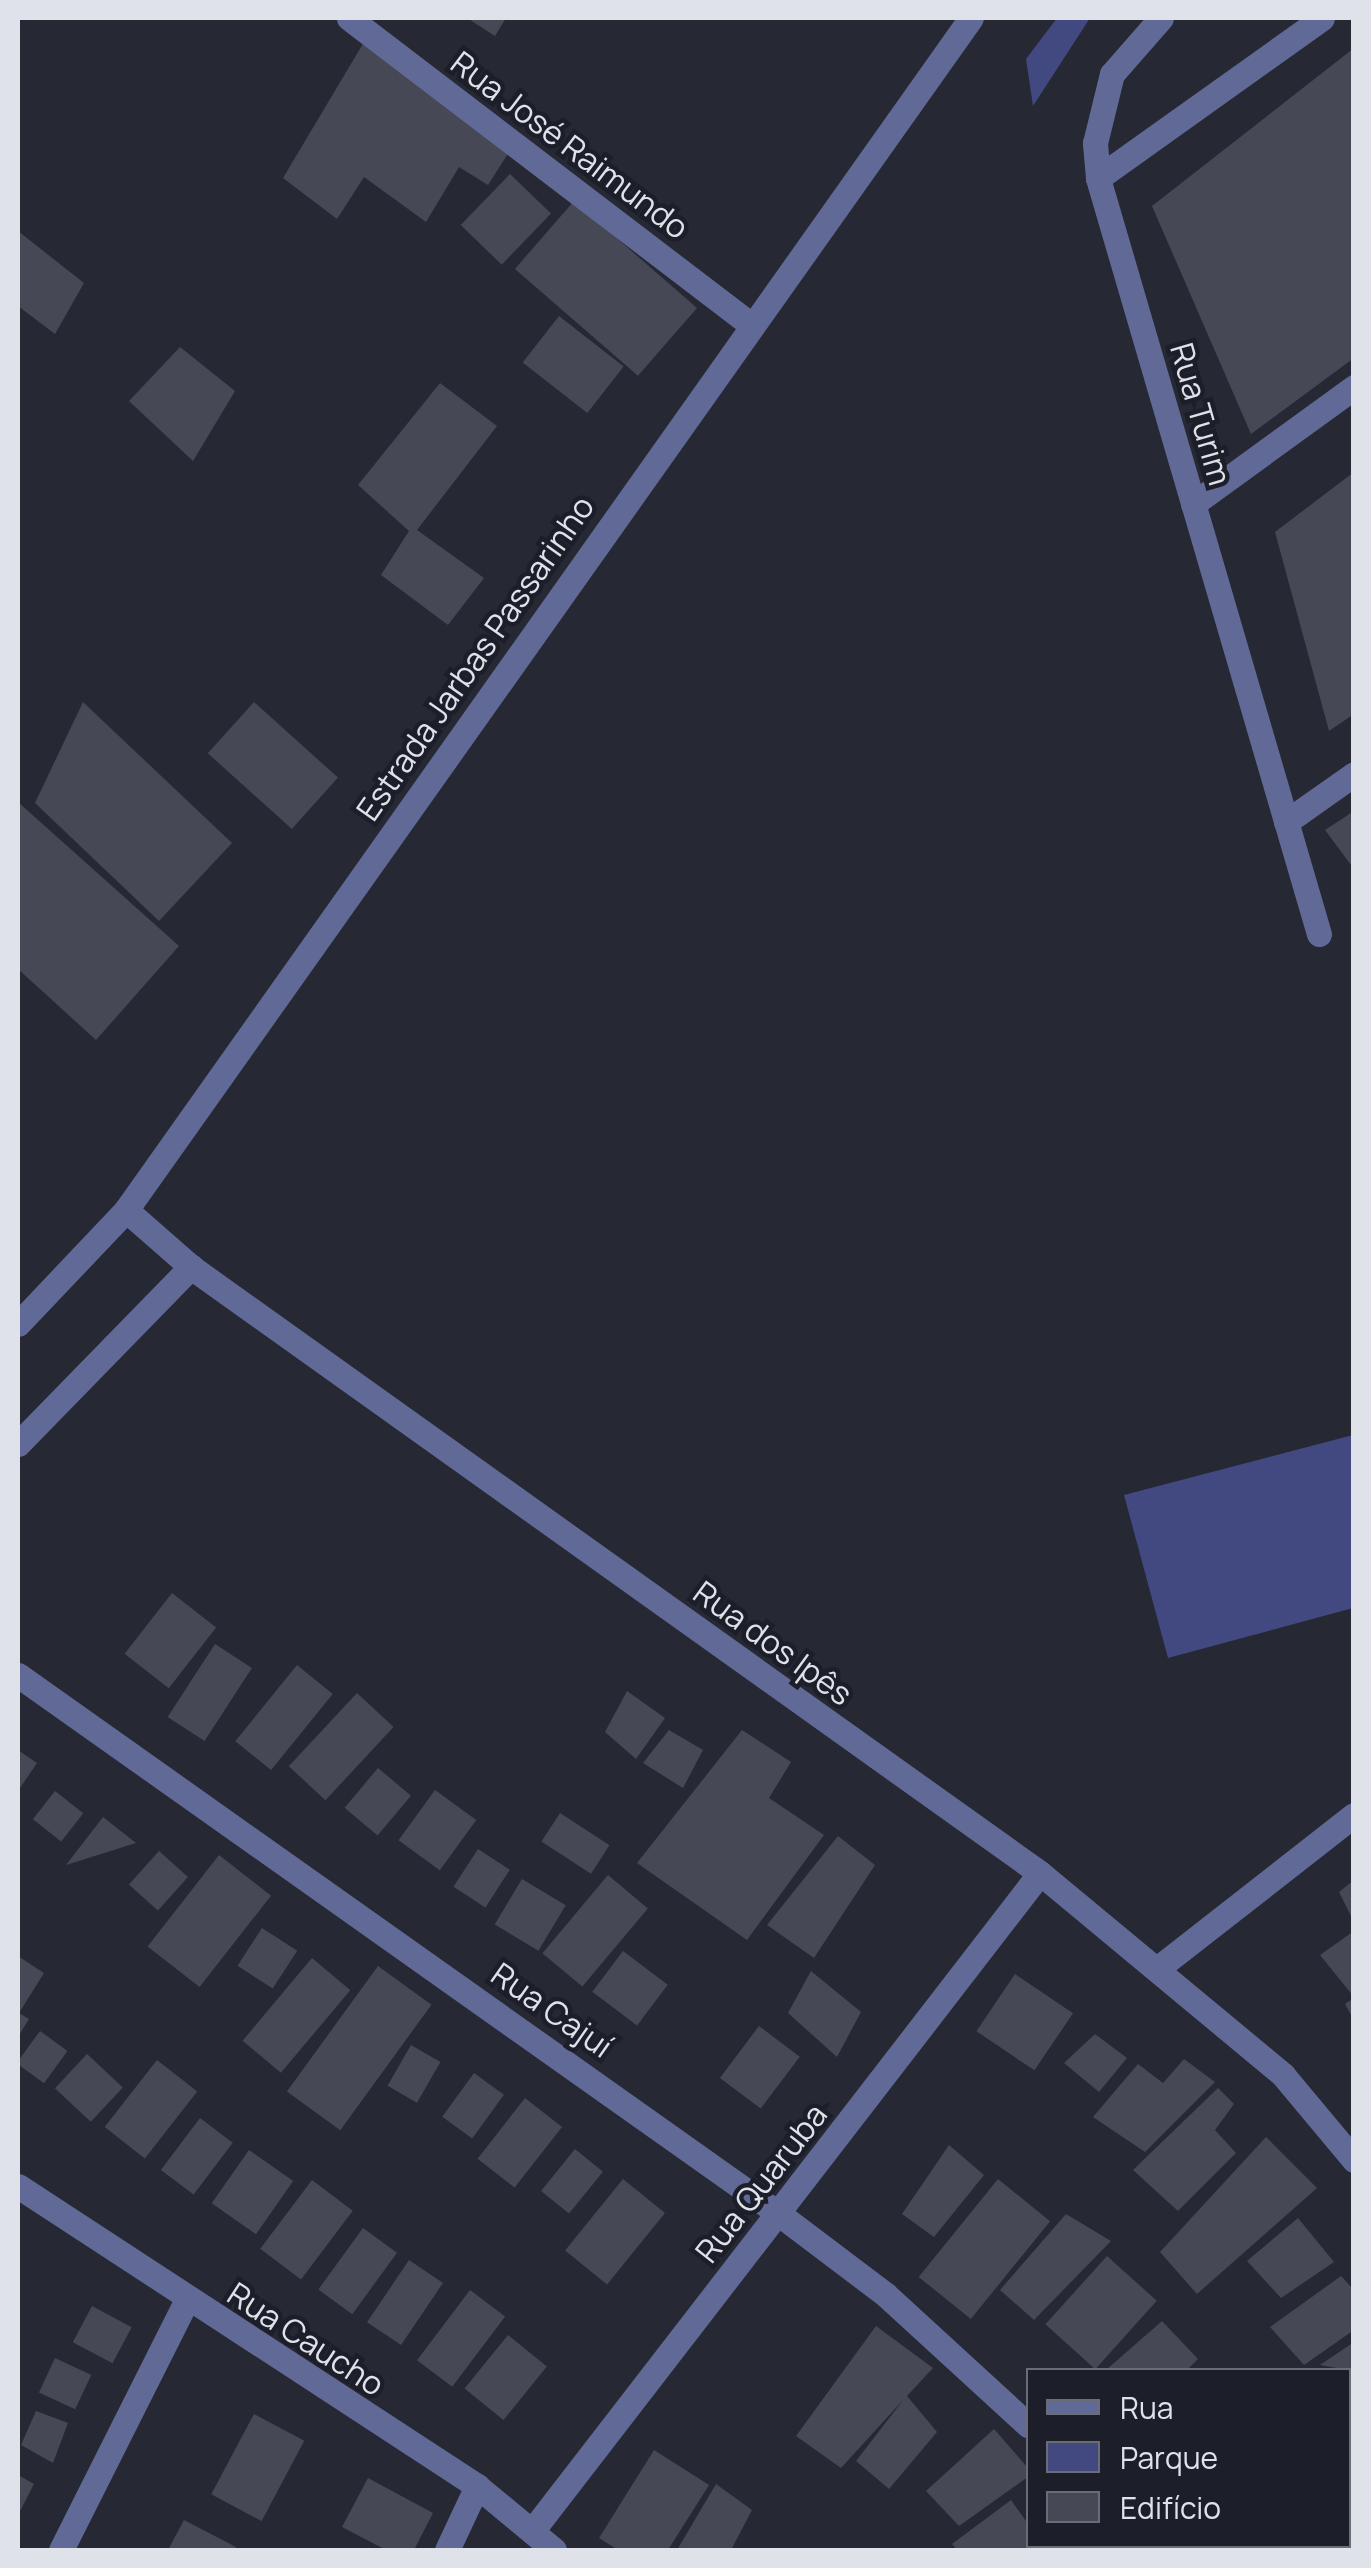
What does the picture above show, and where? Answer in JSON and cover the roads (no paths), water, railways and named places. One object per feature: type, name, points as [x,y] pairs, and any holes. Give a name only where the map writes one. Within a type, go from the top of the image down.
[{"type":"street","name":"Rua José Raimundo","points":[[349,18],[750,324]]},
{"type":"street","name":"Estrada Jarbas Passarinho","points":[[18,1324],[126,1210],[750,324],[971,18]]},
{"type":"street","name":"Rua Turim","points":[[1160,18],[1112,74],[1097,125],[1098,178],[1319,934]]},
{"type":"street","points":[[1098,178],[1322,18]]},
{"type":"street","points":[[1194,504],[1354,387]]},
{"type":"street","points":[[1286,822],[1354,774]]},
{"type":"street","name":"Rua dos Ipês","points":[[126,1210],[191,1268],[1040,1874],[1158,1968],[1282,2076],[1354,2160]]},
{"type":"street","points":[[18,1444],[191,1268]]},
{"type":"street","name":"Rua Cajuí","points":[[18,1675],[779,2214],[886,2295],[1026,2423]]},
{"type":"street","points":[[1158,1968],[1354,1815]]},
{"type":"street","name":"Rua Quaruba","points":[[532,2531],[1040,1874]]},
{"type":"street","name":"Rua Caucho","points":[[18,2186],[478,2486],[554,2550]]},
{"type":"street","points":[[61,2550],[188,2300]]},
{"type":"street","points":[[447,2550],[478,2486]]}]
